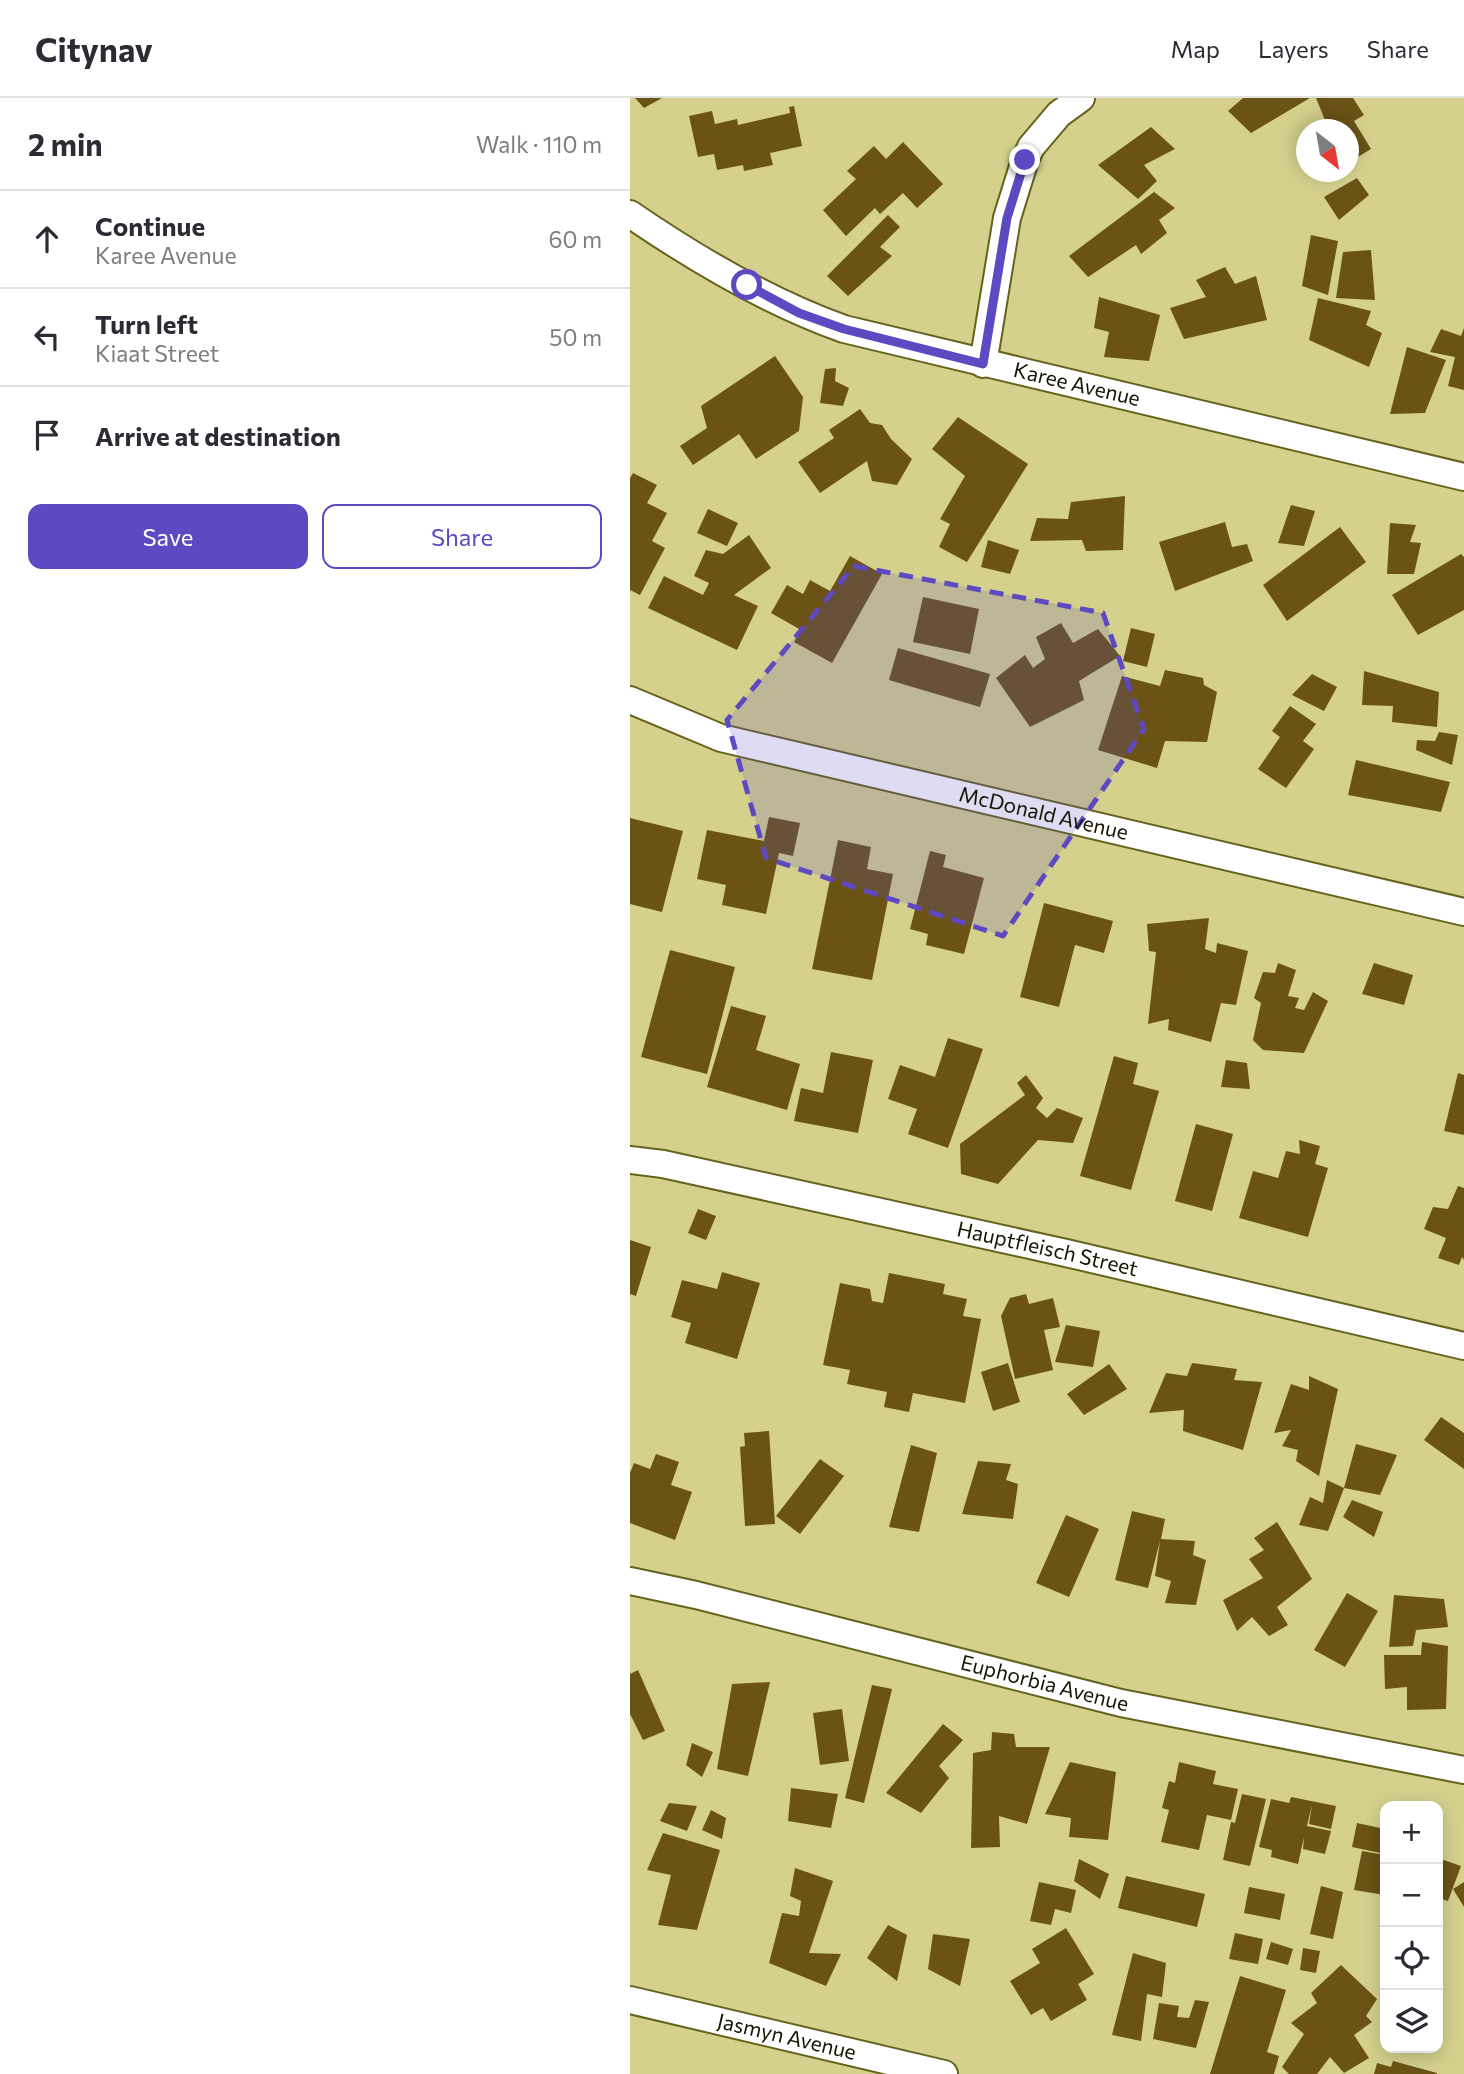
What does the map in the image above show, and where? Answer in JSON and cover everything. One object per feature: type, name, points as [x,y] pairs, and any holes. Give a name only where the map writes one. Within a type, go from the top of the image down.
[{"type":"street","points":[[983,364],[1007,218],[1025,160],[1031,147],[1059,114],[1081,98]]},
{"type":"street","name":"Karee Avenue","points":[[630,214],[671,242],[799,313],[844,329],[1464,477]]},
{"type":"street","name":"McDonald Avenue","points":[[630,700],[721,738],[1464,912]]},
{"type":"street","name":"Hauptfleisch Street","points":[[630,1160],[663,1164],[1066,1253],[1464,1346]]},
{"type":"street","name":"Euphorbia Avenue","points":[[630,1581],[696,1595],[1121,1703],[1464,1770]]},
{"type":"street","name":"Jasmyn Avenue","points":[[630,2000],[944,2074]]},
{"type":"highlighted area","points":[[854,566],[1103,613],[1144,729],[1003,936],[766,858],[727,720]]},
{"type":"building","points":[[635,98],[662,98],[644,108]]},
{"type":"building","points":[[1243,98],[1310,98],[1251,133],[1228,111]]},
{"type":"building","points":[[1316,98],[1353,98],[1364,115],[1357,119],[1325,119]]},
{"type":"building","points":[[794,106],[802,146],[770,153],[773,165],[744,171],[743,165],[717,170],[714,154],[698,157],[689,116],[712,111],[715,124],[737,119],[738,125],[790,113],[789,107]]},
{"type":"building","points":[[1151,127],[1175,149],[1144,165],[1157,181],[1138,199],[1098,165]]},
{"type":"building","points":[[1359,129],[1371,149],[1359,156]]},
{"type":"building","points":[[903,142],[943,184],[917,208],[903,193],[880,214],[875,208],[846,236],[823,210],[856,179],[847,171],[874,146],[886,159]]},
{"type":"building","points":[[1359,181],[1369,195],[1339,220],[1324,197],[1350,182]]},
{"type":"building","points":[[1154,192],[1175,208],[1159,220],[1167,233],[1141,254],[1136,245],[1088,277],[1069,256]]},
{"type":"building","points":[[888,215],[900,227],[880,247],[892,256],[848,296],[827,276]]},
{"type":"building","points":[[1311,235],[1338,241],[1328,295],[1302,286]]},
{"type":"building","points":[[1371,250],[1375,300],[1336,298],[1343,252]]},
{"type":"building","points":[[1225,267],[1235,284],[1256,276],[1267,320],[1184,339],[1170,308],[1206,297],[1196,280]]},
{"type":"building","points":[[1099,297],[1160,315],[1149,361],[1104,357],[1109,332],[1094,328]]},
{"type":"building","points":[[1318,298],[1371,311],[1366,325],[1382,333],[1369,367],[1309,340]]},
{"type":"building","points":[[1464,328],[1464,390],[1448,386],[1455,357],[1430,352],[1441,329],[1461,336]]},
{"type":"building","points":[[1407,347],[1446,360],[1425,413],[1390,414]]},
{"type":"building","points":[[775,356],[803,397],[799,431],[756,459],[739,434],[693,465],[680,446],[707,428],[701,406]]},
{"type":"building","points":[[836,368],[835,381],[849,388],[843,406],[820,403],[825,369]]},
{"type":"building","points":[[860,409],[870,423],[882,425],[891,439],[912,459],[897,485],[872,481],[867,461],[820,493],[798,462],[834,438],[829,430]]},
{"type":"building","points":[[958,417],[1028,464],[967,562],[939,547],[950,524],[940,519],[965,476],[932,449]]},
{"type":"building","points":[[633,473],[657,485],[647,503],[667,513],[652,541],[665,548],[640,595],[630,590],[630,478]]},
{"type":"building","points":[[1125,496],[1123,550],[1086,551],[1082,540],[1030,541],[1037,518],[1068,519],[1071,502]]},
{"type":"building","points":[[1291,505],[1315,511],[1304,546],[1278,543]]},
{"type":"building","points":[[708,509],[738,523],[727,546],[697,533]]},
{"type":"building","points":[[1225,522],[1232,547],[1247,544],[1253,561],[1175,591],[1159,542]]},
{"type":"building","points":[[1390,523],[1416,525],[1410,542],[1421,543],[1414,574],[1387,574]]},
{"type":"building","points":[[1340,527],[1366,562],[1287,621],[1263,585]]},
{"type":"building","points":[[749,535],[771,568],[734,595],[758,606],[737,650],[648,608],[664,576],[703,595],[709,583],[694,576],[706,550],[723,554]]},
{"type":"building","points":[[988,540],[1019,550],[1010,574],[981,567]]},
{"type":"building","points":[[1461,554],[1464,557],[1464,610],[1418,635],[1392,595]]},
{"type":"building","points":[[850,556],[882,574],[832,663],[794,642],[801,630],[771,613],[787,585],[803,594],[810,580],[830,591]]},
{"type":"building","points":[[923,597],[979,609],[970,654],[913,642]]},
{"type":"building","points":[[1061,623],[1073,643],[1098,629],[1120,656],[1079,681],[1084,700],[1030,727],[996,678],[1025,655],[1033,668],[1045,659],[1036,637]]},
{"type":"building","points":[[1131,628],[1155,634],[1147,667],[1123,661]]},
{"type":"building","points":[[898,648],[990,674],[980,707],[889,680]]},
{"type":"building","points":[[1165,670],[1203,678],[1204,685],[1217,692],[1207,742],[1165,741],[1157,768],[1098,750],[1122,676],[1160,686]]},
{"type":"building","points":[[1364,671],[1439,692],[1437,727],[1392,722],[1393,706],[1362,705]]},
{"type":"building","points":[[1312,674],[1337,687],[1324,711],[1292,695]]},
{"type":"building","points":[[1290,706],[1316,724],[1303,741],[1314,749],[1286,788],[1258,769],[1280,737],[1272,731]]},
{"type":"building","points":[[1439,732],[1458,735],[1452,765],[1416,750],[1417,740],[1435,741]]},
{"type":"building","points":[[1356,760],[1450,782],[1441,812],[1348,795]]},
{"type":"building","points":[[769,817],[800,823],[793,856],[779,853],[766,914],[722,905],[726,885],[697,879],[707,830],[764,841]]},
{"type":"building","points":[[630,818],[683,831],[662,912],[630,904]]},
{"type":"building","points":[[838,840],[871,847],[867,869],[893,874],[872,980],[812,969]]},
{"type":"building","points":[[930,851],[946,855],[943,867],[984,878],[964,954],[926,945],[928,934],[910,929]]},
{"type":"building","points":[[1044,903],[1113,921],[1104,953],[1075,945],[1059,1007],[1020,997]]},
{"type":"building","points":[[1209,918],[1205,949],[1216,953],[1217,943],[1248,951],[1236,1005],[1221,1003],[1211,1042],[1168,1030],[1169,1019],[1148,1024],[1156,952],[1149,951],[1147,924]]},
{"type":"building","points":[[670,950],[735,967],[707,1074],[641,1057]]},
{"type":"building","points":[[1278,963],[1296,970],[1288,996],[1299,998],[1295,1008],[1304,1010],[1313,992],[1328,1001],[1304,1053],[1263,1050],[1253,1040],[1261,1003],[1254,998],[1263,972],[1275,973]]},
{"type":"building","points":[[1374,963],[1413,975],[1404,1005],[1362,994]]},
{"type":"building","points":[[731,1006],[766,1016],[756,1050],[800,1064],[787,1110],[707,1087]]},
{"type":"building","points":[[948,1038],[983,1049],[948,1148],[908,1134],[917,1109],[888,1099],[900,1065],[935,1077]]},
{"type":"building","points":[[831,1052],[873,1060],[858,1133],[794,1121],[801,1088],[823,1093]]},
{"type":"building","points":[[1114,1056],[1138,1063],[1133,1084],[1159,1091],[1131,1190],[1080,1176]]},
{"type":"building","points":[[1226,1060],[1247,1063],[1250,1089],[1221,1087]]},
{"type":"building","points":[[1458,1073],[1464,1075],[1464,1135],[1444,1131]]},
{"type":"building","points":[[1026,1075],[1043,1098],[1036,1108],[1047,1118],[1057,1108],[1083,1118],[1073,1143],[1038,1140],[998,1184],[961,1174],[960,1144],[1025,1095],[1017,1083]]},
{"type":"building","points":[[1196,1124],[1233,1134],[1212,1211],[1175,1201]]},
{"type":"building","points":[[1299,1140],[1320,1146],[1315,1164],[1328,1168],[1308,1237],[1239,1218],[1253,1171],[1278,1178],[1286,1151],[1300,1154]]},
{"type":"building","points":[[1458,1186],[1464,1188],[1464,1260],[1462,1257],[1459,1265],[1438,1258],[1446,1238],[1424,1229],[1433,1207],[1448,1209]]},
{"type":"building","points":[[698,1209],[716,1216],[706,1240],[688,1233]]},
{"type":"building","points":[[630,1240],[651,1247],[636,1296],[630,1294]]},
{"type":"building","points":[[722,1272],[760,1283],[737,1359],[685,1343],[691,1323],[671,1317],[682,1280],[717,1289]]},
{"type":"building","points":[[889,1273],[945,1284],[943,1294],[967,1299],[963,1316],[981,1319],[965,1403],[913,1393],[909,1412],[884,1407],[887,1392],[847,1384],[850,1370],[823,1365],[840,1283],[870,1289],[872,1301],[883,1303]]},
{"type":"building","points":[[1026,1294],[1029,1304],[1053,1298],[1060,1327],[1044,1330],[1053,1370],[1015,1379],[1001,1316],[1010,1298]]},
{"type":"building","points":[[1066,1325],[1100,1331],[1093,1367],[1055,1362]]},
{"type":"building","points":[[1008,1363],[1020,1402],[993,1411],[981,1372]]},
{"type":"building","points":[[1192,1363],[1237,1369],[1234,1380],[1262,1382],[1243,1450],[1183,1431],[1184,1410],[1149,1413],[1166,1373],[1187,1376]]},
{"type":"building","points":[[1109,1364],[1127,1389],[1084,1415],[1067,1394]]},
{"type":"building","points":[[1309,1376],[1338,1389],[1319,1476],[1296,1461],[1298,1450],[1282,1446],[1291,1430],[1274,1433],[1291,1384],[1309,1390]]},
{"type":"building","points":[[1441,1417],[1464,1433],[1464,1469],[1424,1440]]},
{"type":"building","points":[[769,1431],[775,1524],[745,1526],[740,1447],[745,1446],[744,1433]]},
{"type":"building","points":[[1356,1444],[1397,1455],[1380,1495],[1344,1488]]},
{"type":"building","points":[[911,1445],[937,1453],[919,1532],[889,1527]]},
{"type":"building","points":[[656,1454],[679,1462],[671,1485],[692,1492],[675,1540],[630,1523],[630,1473],[634,1463],[650,1469]]},
{"type":"building","points":[[820,1459],[844,1476],[800,1534],[776,1516]]},
{"type":"building","points":[[978,1461],[1011,1464],[1006,1480],[1018,1484],[1013,1519],[962,1514]]},
{"type":"building","points":[[1327,1480],[1344,1488],[1328,1531],[1299,1525],[1310,1497],[1323,1503]]},
{"type":"building","points":[[1352,1500],[1383,1512],[1374,1537],[1343,1517]]},
{"type":"building","points":[[1132,1511],[1165,1519],[1161,1539],[1195,1541],[1193,1555],[1206,1560],[1196,1605],[1165,1603],[1171,1581],[1155,1576],[1160,1541],[1148,1588],[1115,1580]]},
{"type":"building","points":[[1066,1515],[1099,1529],[1069,1597],[1036,1583]]},
{"type":"building","points":[[1277,1522],[1312,1579],[1277,1607],[1288,1625],[1269,1636],[1252,1617],[1237,1631],[1223,1600],[1263,1578],[1249,1559],[1264,1550],[1254,1538]]},
{"type":"building","points":[[1347,1593],[1378,1611],[1345,1667],[1314,1650]]},
{"type":"building","points":[[1394,1595],[1444,1599],[1448,1627],[1416,1630],[1413,1646],[1389,1647]]},
{"type":"building","points":[[1422,1642],[1448,1646],[1446,1709],[1407,1710],[1407,1687],[1385,1689],[1384,1655],[1421,1655]]},
{"type":"building","points":[[638,1670],[665,1731],[643,1740],[630,1714],[630,1674]]},
{"type":"building","points":[[770,1682],[748,1776],[717,1769],[732,1684]]},
{"type":"building","points":[[872,1685],[892,1689],[864,1803],[845,1798]]},
{"type":"building","points":[[842,1709],[849,1761],[820,1765],[813,1713]]},
{"type":"building","points":[[943,1724],[963,1740],[939,1766],[949,1778],[921,1813],[886,1793]]},
{"type":"building","points":[[992,1732],[1014,1734],[1016,1747],[1050,1747],[1027,1824],[999,1816],[1000,1847],[971,1848],[973,1753],[991,1750]]},
{"type":"building","points":[[692,1743],[713,1752],[702,1777],[686,1765]]},
{"type":"building","points":[[1070,1762],[1116,1772],[1108,1840],[1069,1837],[1071,1818],[1045,1814]]},
{"type":"building","points":[[1179,1762],[1216,1771],[1213,1784],[1238,1789],[1231,1820],[1207,1815],[1199,1850],[1161,1842],[1169,1810],[1162,1808],[1169,1781],[1175,1783]]},
{"type":"building","points":[[791,1788],[838,1794],[831,1828],[788,1821]]},
{"type":"building","points":[[1242,1794],[1266,1799],[1250,1866],[1223,1860],[1231,1822],[1235,1823]]},
{"type":"building","points":[[1291,1797],[1336,1806],[1331,1829],[1309,1824],[1312,1805],[1307,1826],[1331,1831],[1325,1854],[1303,1849],[1304,1837],[1298,1864],[1271,1857],[1272,1850],[1259,1847],[1271,1799],[1289,1803]]},
{"type":"building","points":[[669,1803],[697,1806],[687,1831],[660,1821]]},
{"type":"building","points":[[711,1810],[726,1818],[722,1839],[702,1830]]},
{"type":"building","points":[[1357,1823],[1380,1828],[1380,1853],[1352,1847]]},
{"type":"building","points":[[663,1833],[720,1850],[697,1930],[658,1925],[671,1875],[647,1870]]},
{"type":"building","points":[[1362,1851],[1380,1854],[1380,1894],[1354,1890]]},
{"type":"building","points":[[1079,1859],[1109,1874],[1100,1899],[1074,1881]]},
{"type":"building","points":[[1443,1860],[1461,1866],[1448,1901],[1443,1900]]},
{"type":"building","points":[[795,1868],[833,1881],[809,1953],[841,1954],[826,1986],[769,1963],[782,1913],[799,1916],[801,1901],[790,1896]]},
{"type":"building","points":[[1126,1876],[1205,1894],[1197,1927],[1118,1908]]},
{"type":"building","points":[[1039,1882],[1076,1890],[1071,1913],[1055,1909],[1051,1925],[1030,1921]]},
{"type":"building","points":[[1464,1882],[1464,1907],[1453,1889]]},
{"type":"building","points":[[1321,1886],[1343,1892],[1333,1939],[1310,1934]]},
{"type":"building","points":[[1249,1887],[1285,1894],[1280,1920],[1244,1913]]},
{"type":"building","points":[[888,1925],[907,1935],[897,1981],[867,1958]]},
{"type":"building","points":[[1066,1928],[1094,1974],[1078,1984],[1087,2000],[1051,2021],[1043,2008],[1031,2015],[1010,1981],[1040,1963],[1032,1949]]},
{"type":"building","points":[[1235,1933],[1263,1939],[1258,1964],[1229,1959]]},
{"type":"building","points":[[933,1934],[970,1939],[960,1986],[928,1969]]},
{"type":"building","points":[[1271,1942],[1293,1949],[1288,1965],[1266,1959]]},
{"type":"building","points":[[1303,1948],[1320,1951],[1316,1973],[1300,1970]]},
{"type":"building","points":[[1133,1953],[1166,1963],[1162,1997],[1147,1994],[1141,2041],[1112,2035]]},
{"type":"building","points":[[1341,1965],[1377,1999],[1366,2016],[1372,2022],[1354,2035],[1369,2058],[1344,2073],[1330,2057],[1317,2074],[1289,2074],[1282,2067],[1304,2034],[1291,2023],[1317,2003],[1311,1993]]},
{"type":"building","points":[[1240,1976],[1286,1990],[1267,2052],[1279,2056],[1274,2074],[1210,2074]]},
{"type":"building","points":[[1195,2000],[1209,2002],[1196,2048],[1153,2039],[1159,2003],[1179,2006],[1177,2017],[1189,2018]]},
{"type":"building","points":[[1393,2061],[1437,2074],[1374,2074],[1377,2063],[1391,2067]]},
{"type":"route","points":[[747,285],[799,313],[844,329],[983,364],[1007,218],[1025,160]]}]
